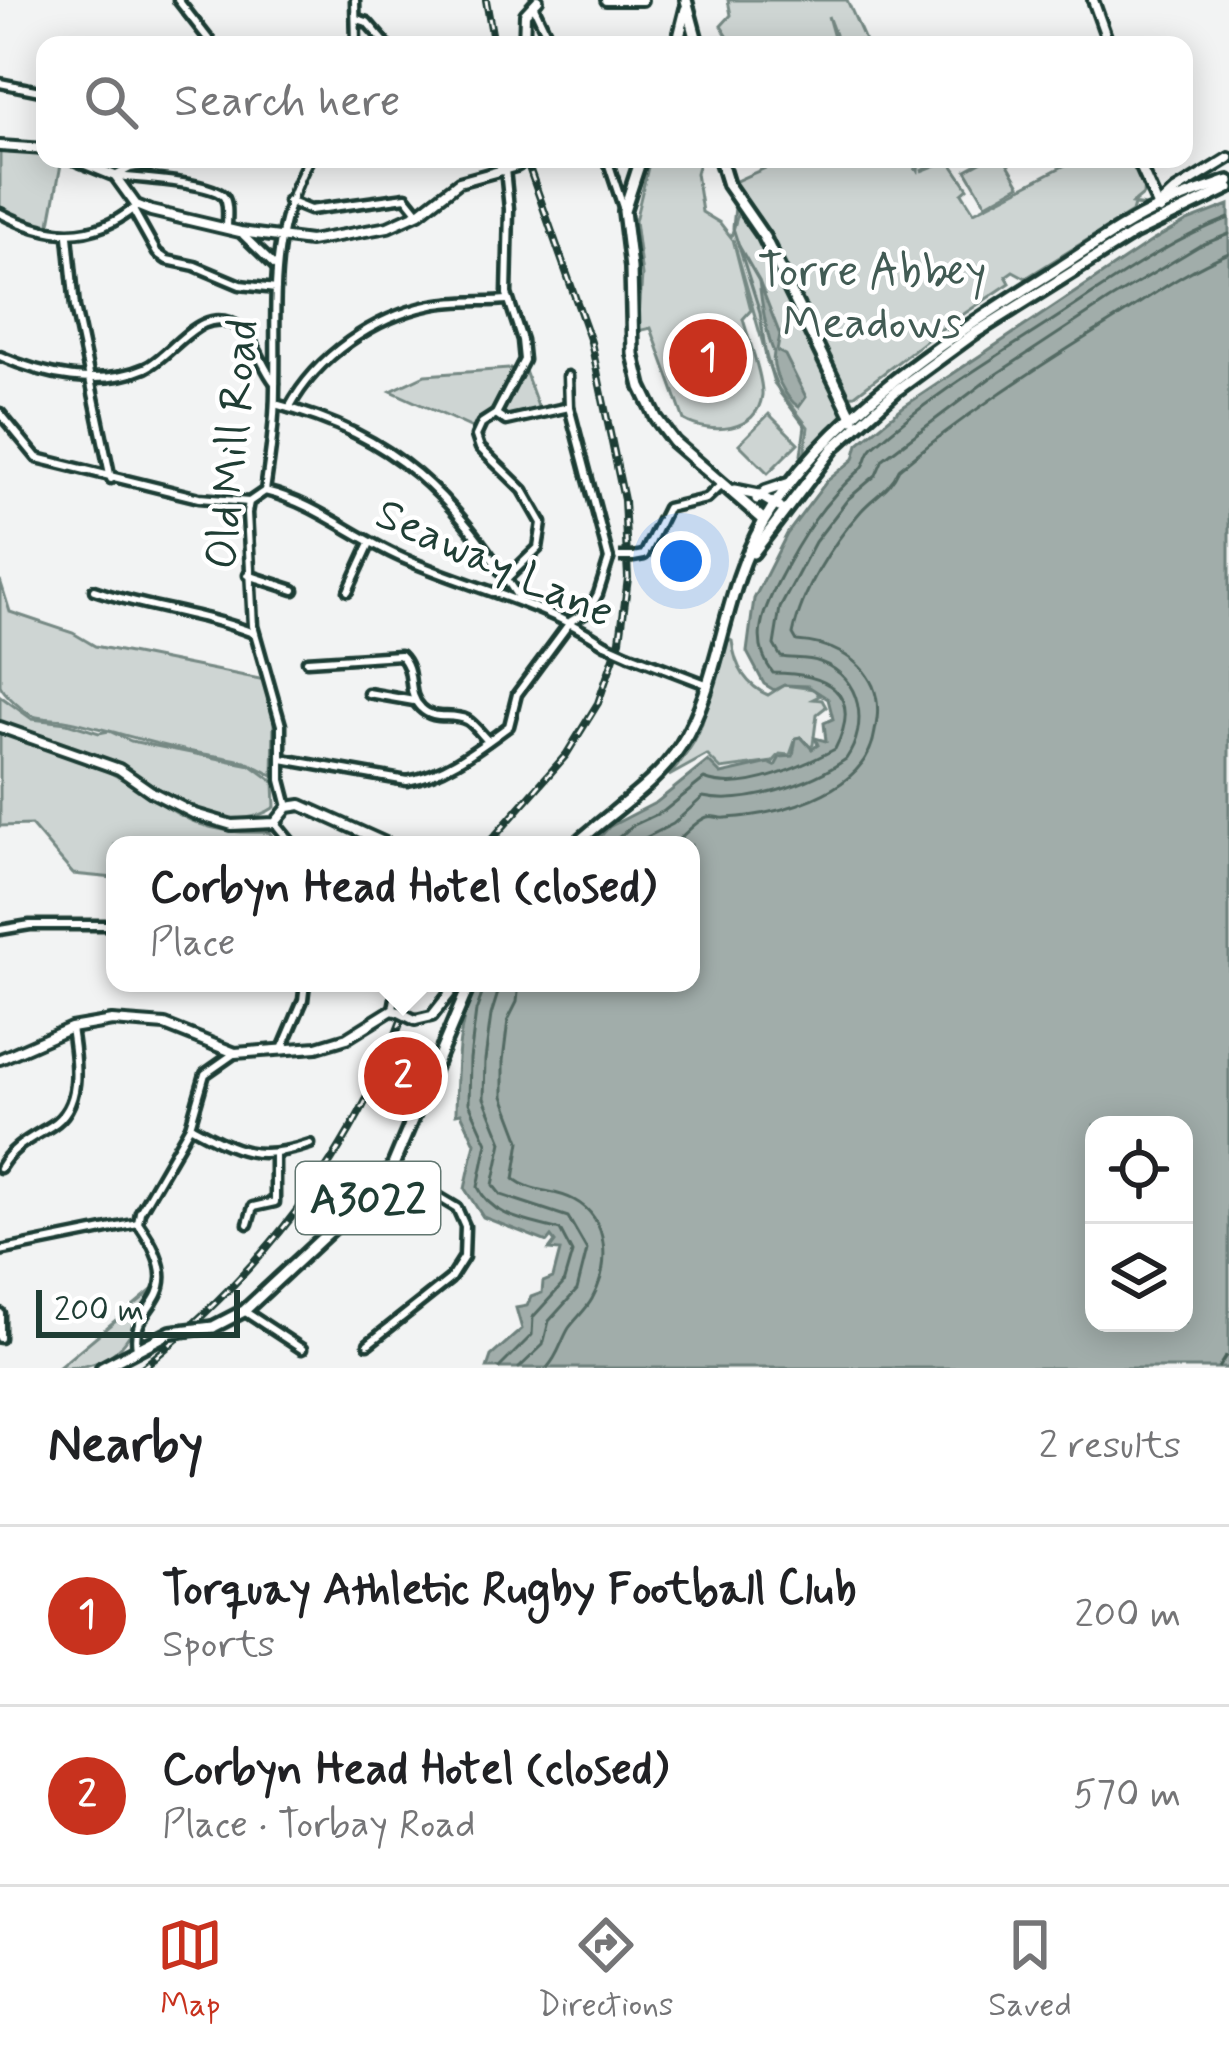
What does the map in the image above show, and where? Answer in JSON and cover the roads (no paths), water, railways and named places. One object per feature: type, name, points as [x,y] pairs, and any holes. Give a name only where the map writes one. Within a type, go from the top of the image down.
[{"type":"main road","points":[[679,36],[686,0]]},
{"type":"main road","points":[[686,0],[696,36]]},
{"type":"main road","points":[[638,168],[624,211],[633,354],[641,387],[668,434],[764,520]]},
{"type":"main road","points":[[723,168],[728,185],[764,237],[854,420]]},
{"type":"main road","points":[[746,562],[795,481],[854,420],[975,333],[1162,212],[1229,184]]},
{"type":"main road","points":[[585,836],[667,764],[692,726],[731,591],[764,520],[780,509],[854,420]]},
{"type":"main road","points":[[750,507],[760,496],[795,481]]},
{"type":"main road","points":[[723,484],[760,496],[780,509]]},
{"type":"main road","name":"A3022","points":[[102,1368],[171,1332],[213,1327],[244,1311],[355,1211],[392,1169],[466,992]]},
{"type":"street","points":[[178,0],[206,36]]},
{"type":"street","points":[[355,0],[356,36]]},
{"type":"street","points":[[606,0],[642,0]]},
{"type":"street","points":[[1093,0],[1106,36]]},
{"type":"street","points":[[523,36],[522,24],[536,2]]},
{"type":"street","points":[[536,2],[549,36]]},
{"type":"street","points":[[357,19],[367,22],[379,36]]},
{"type":"street","points":[[0,83],[36,90]]},
{"type":"street","points":[[0,146],[36,148]]},
{"type":"street","points":[[1162,212],[1175,191],[1229,158]]},
{"type":"street","points":[[97,168],[115,176],[222,194],[227,227]]},
{"type":"street","points":[[115,176],[130,168]]},
{"type":"street","name":"Old Mill Road","points":[[288,807],[281,780],[276,700],[255,634],[248,575],[249,502],[265,490],[276,384],[276,267],[289,201],[305,168]]},
{"type":"street","points":[[0,213],[48,234],[68,236],[88,233],[135,207],[241,232],[310,241],[352,236],[419,213],[459,182],[493,168]]},
{"type":"street","points":[[505,168],[508,300],[524,360],[496,414],[477,430],[478,445],[523,490],[542,523],[538,548],[507,578]]},
{"type":"street","points":[[611,168],[624,211]]},
{"type":"street","points":[[1141,168],[1162,212]]},
{"type":"street","points":[[115,176],[157,253],[240,285],[276,289]]},
{"type":"street","points":[[616,179],[632,188]]},
{"type":"street","points":[[289,201],[310,211],[406,197],[419,213]]},
{"type":"street","points":[[241,232],[276,267]]},
{"type":"street","points":[[68,236],[75,307],[111,479]]},
{"type":"street","points":[[290,408],[335,353],[387,319],[428,306],[508,300]]},
{"type":"street","points":[[0,356],[38,372],[91,379],[146,368],[200,326],[219,321],[244,333],[276,384]]},
{"type":"street","points":[[282,759],[407,782],[426,778],[509,726],[517,694],[571,621],[589,610],[609,559],[569,407],[568,376]]},
{"type":"street","points":[[274,404],[355,430],[406,464],[461,517],[520,600]]},
{"type":"street","points":[[496,414],[506,421],[569,407]]},
{"type":"street","points":[[0,413],[37,458],[199,498],[249,502]]},
{"type":"street","points":[[609,559],[644,555],[667,508],[706,499],[723,484]]},
{"type":"street","name":"Seaway Lane","points":[[265,490],[302,501],[370,543],[571,621],[605,644],[706,684]]},
{"type":"street","points":[[348,591],[370,543]]},
{"type":"street","points":[[248,575],[294,590]]},
{"type":"street","points":[[94,590],[255,634]]},
{"type":"street","points":[[307,661],[400,655],[412,669],[414,701]]},
{"type":"street","points":[[368,693],[385,692],[414,701],[430,715],[468,720],[488,741]]},
{"type":"street","points":[[0,727],[108,764],[195,814],[232,825],[275,823],[288,807],[307,806],[371,836]]},
{"type":"street","points":[[275,823],[285,836]]},
{"type":"street","points":[[0,930],[30,925],[106,926]]},
{"type":"street","points":[[283,1047],[304,992]]},
{"type":"street","points":[[396,1011],[397,992]]},
{"type":"street","points":[[396,1011],[415,1020],[432,1016],[451,992]]},
{"type":"street","points":[[138,1223],[190,1126],[205,1074],[235,1053],[333,1043],[396,1011]]},
{"type":"street","points":[[0,1059],[71,1028],[139,1020],[193,1034],[235,1053]]},
{"type":"street","points":[[0,1168],[16,1146],[55,1125],[72,1102],[76,1074],[71,1028]]},
{"type":"street","points":[[190,1126],[244,1154],[275,1154],[310,1144]]},
{"type":"street","points":[[248,1224],[253,1207],[275,1202],[275,1154]]},
{"type":"street","points":[[368,1343],[450,1279],[464,1257],[465,1226],[460,1212],[392,1169]]},
{"type":"street","points":[[0,1251],[138,1223]]},
{"type":"street","points":[[137,1348],[137,1333],[162,1285],[157,1255],[138,1223]]},
{"type":"street","points":[[244,1311],[302,1349]]},
{"type":"street","points":[[0,1313],[0,1338]]},
{"type":"water","points":[[1229,205],[1229,1368],[487,1368],[491,1356],[522,1329],[516,1308],[527,1306],[531,1297],[542,1293],[543,1282],[553,1278],[560,1251],[549,1250],[555,1242],[551,1237],[547,1242],[483,1217],[465,1189],[475,1143],[461,1113],[456,1114],[461,1030],[470,998],[473,992],[700,992],[700,836],[601,836],[657,802],[708,761],[721,774],[769,763],[775,766],[780,757],[793,756],[796,738],[801,737],[812,749],[818,745],[815,738],[826,741],[824,723],[833,719],[828,699],[808,686],[784,685],[774,690],[764,684],[747,652],[754,599],[787,534],[827,481],[854,459],[858,444],[903,407],[1152,241]]},
{"type":"water","points":[[759,281],[780,335],[777,351],[785,355],[806,397],[799,407],[776,375]]},
{"type":"waterway","points":[[719,168],[735,207],[733,228],[760,312],[766,359],[780,393],[805,426],[801,455]]},
{"type":"waterway","points":[[739,246],[759,281]]},
{"type":"railway","points":[[486,0],[492,36]]},
{"type":"railway","points":[[495,836],[566,755],[598,703],[620,640],[628,578],[624,500],[591,342],[529,168]]},
{"type":"railway","points":[[142,1368],[231,1287],[307,1196],[369,1095],[411,992]]},
{"type":"place","name":"Torquay Athletic Rugby Football Club","points":[[708,358]]},
{"type":"place","name":"Corbyn Head Hotel (closed)","points":[[403,1076]]},
{"type":"park label","name":"Torre Abbey Meadows","points":[[872,295]]}]
